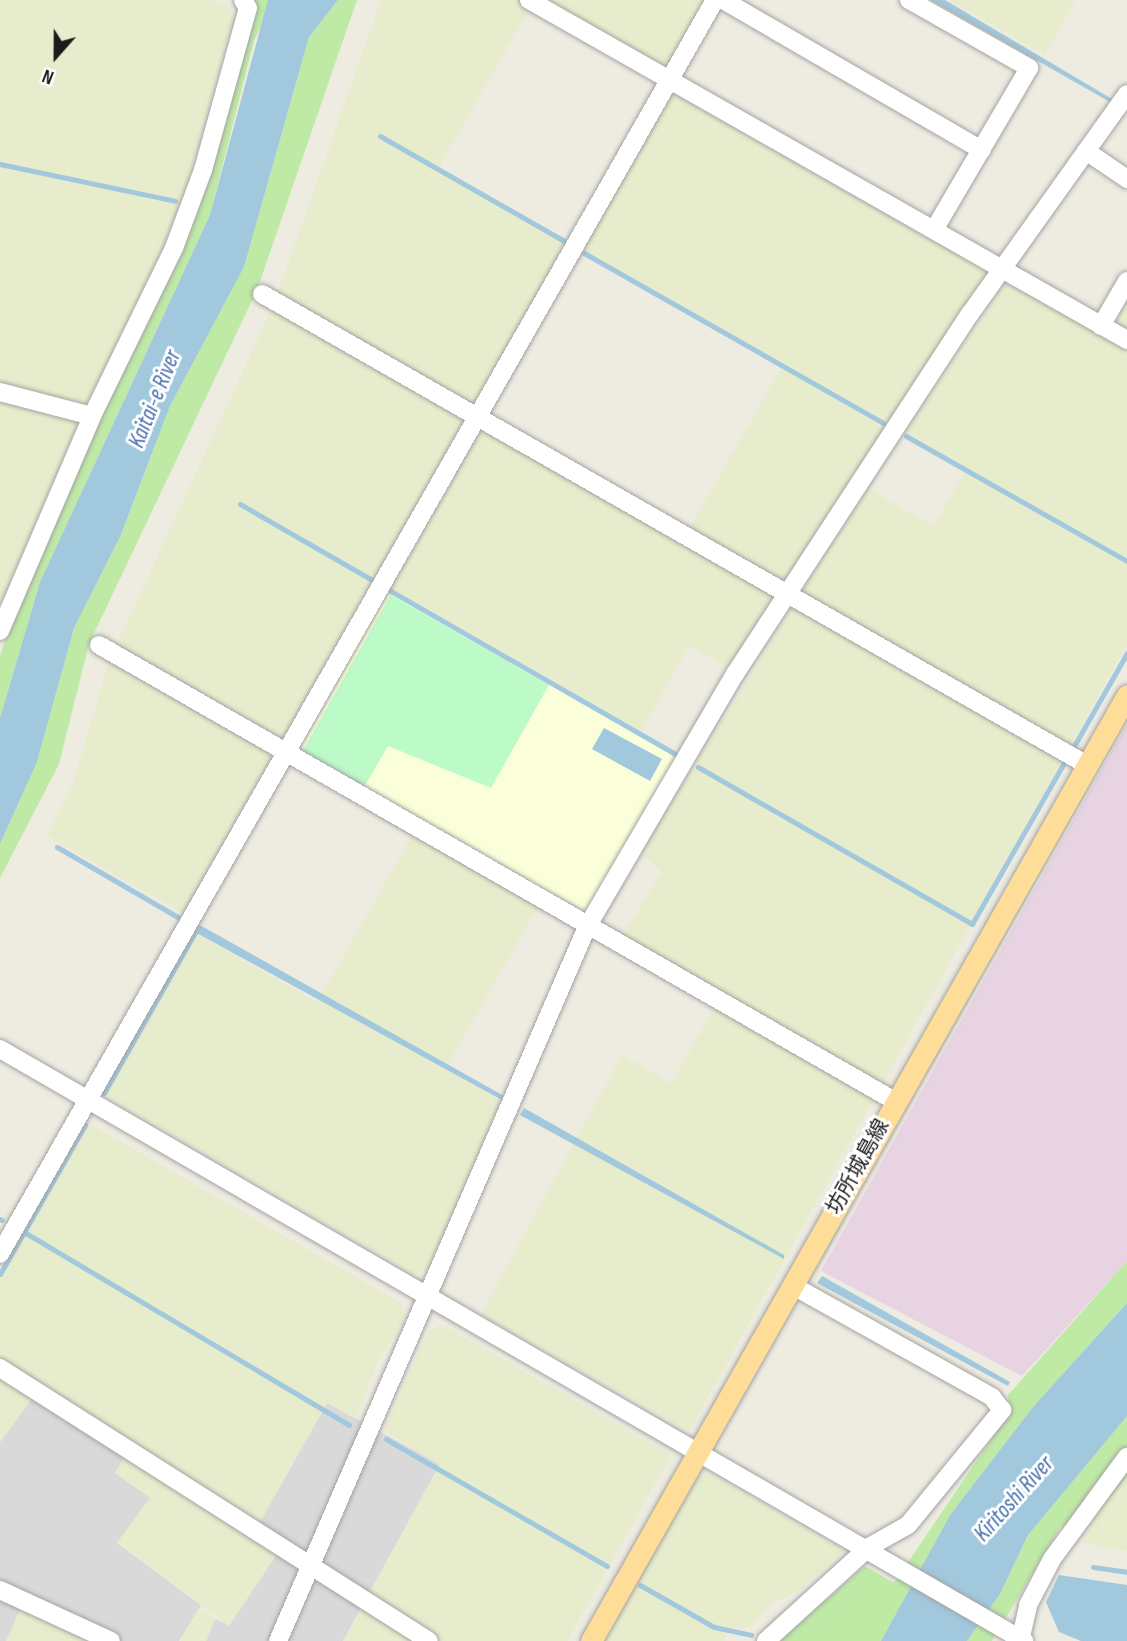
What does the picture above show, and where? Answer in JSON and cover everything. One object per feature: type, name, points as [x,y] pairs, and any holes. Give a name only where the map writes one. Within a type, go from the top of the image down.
[{"type":"main road","name":"坊所城島線","points":[[591,1641],[1127,695]]},
{"type":"street","points":[[0,631],[92,416],[174,248],[203,170],[248,8],[243,0]]},
{"type":"street","points":[[530,0],[935,228],[1127,340]]},
{"type":"street","points":[[0,1254],[715,0]]},
{"type":"street","points":[[723,0],[982,150]]},
{"type":"street","points":[[909,0],[1029,68],[935,228]]},
{"type":"street","points":[[278,1641],[587,927],[735,674],[792,594],[1002,268],[1127,94]]},
{"type":"street","points":[[1086,151],[1127,179]]},
{"type":"street","points":[[1101,326],[1127,281]]},
{"type":"street","points":[[262,294],[792,594],[1087,765]]},
{"type":"street","points":[[0,392],[92,416]]},
{"type":"street","points":[[99,645],[285,755],[895,1101]]},
{"type":"street","points":[[0,1049],[86,1103],[700,1449],[898,1564],[1022,1640],[1028,1605],[1052,1559],[1127,1457]]},
{"type":"street","points":[[766,1641],[869,1547],[908,1525],[1002,1410],[992,1396],[792,1285]]},
{"type":"street","points":[[0,1368],[310,1569],[429,1641]]},
{"type":"street","points":[[0,1590],[111,1641]]},
{"type":"shaded area","points":[[0,0],[211,0],[227,4],[233,15],[183,201],[0,604]]},
{"type":"shaded area","points":[[381,0],[706,0],[660,81],[530,8],[439,167],[568,241],[188,916],[47,836],[73,783],[109,662],[275,301]]},
{"type":"shaded area","points":[[949,0],[1076,0],[1045,55]]},
{"type":"shaded area","points":[[675,89],[990,269],[729,668],[689,646],[641,731],[390,588],[489,416],[689,529],[783,365],[583,251]]},
{"type":"shaded area","points":[[1008,280],[1108,337],[1127,304],[1127,644],[689,1431],[481,1314],[622,1055],[671,1083],[722,994],[622,936],[662,872],[641,852],[867,488],[933,526],[967,468],[906,432]]},
{"type":"shaded area","points":[[390,588],[678,753],[581,919],[294,756]]},
{"type":"shaded area","points":[[1127,724],[1127,1261],[1022,1376],[821,1271]]},
{"type":"shaded area","points":[[412,836],[538,907],[446,1068],[504,1102],[431,1268],[413,1274],[105,1095],[196,933],[317,1002]]},
{"type":"shaded area","points":[[90,1124],[401,1303],[406,1318],[379,1359],[356,1418],[327,1403],[252,1535],[277,1554],[229,1626],[117,1543],[150,1498],[115,1473],[133,1442],[42,1385],[0,1442],[0,1279]]},
{"type":"shaded area","points":[[441,1324],[671,1455],[567,1641],[343,1641],[440,1465],[384,1431],[428,1331]]},
{"type":"shaded area","points":[[42,1385],[134,1442],[150,1498],[117,1543],[201,1605],[179,1641],[96,1641],[23,1605],[6,1641],[0,1641],[0,1442]]},
{"type":"shaded area","points":[[327,1403],[440,1464],[343,1641],[206,1641],[215,1619],[229,1625],[252,1536]]},
{"type":"shaded area","points":[[711,1474],[844,1551],[798,1592],[771,1603],[751,1628],[730,1627],[724,1641],[603,1641],[696,1477]]},
{"type":"shaded area","points":[[1127,1477],[1127,1551],[1082,1543],[1097,1513]]},
{"type":"shaded area","points":[[22,1605],[96,1641],[6,1641]]},
{"type":"shaded area","points":[[200,1608],[215,1619],[206,1641],[179,1641]]},
{"type":"green space","points":[[255,0],[268,0],[269,9],[254,41],[210,215],[40,582],[0,718],[0,657],[17,598],[199,206]]},
{"type":"green space","points":[[338,0],[357,0],[257,290],[89,644],[59,764],[0,878],[0,844],[37,762],[74,628],[120,537],[170,406],[244,267],[309,37]]},
{"type":"green space","points":[[391,595],[549,685],[491,788],[388,746],[363,789],[301,754]]},
{"type":"green space","points":[[1127,1261],[1127,1303],[1033,1407],[950,1515],[881,1641],[779,1641],[865,1566],[894,1583],[1009,1413],[1008,1395]]},
{"type":"green space","points":[[1127,1416],[1127,1477],[1097,1513],[1060,1527],[992,1641],[967,1641],[1000,1594],[1028,1535]]},
{"type":"water","name":"Kaitai-e River","points":[[268,0],[338,0],[309,37],[244,267],[170,406],[120,537],[74,628],[37,762],[0,844],[0,718],[40,582],[210,215]]},
{"type":"water","points":[[931,0],[945,0],[1112,99],[1110,102]]},
{"type":"water","points":[[604,728],[662,759],[650,781],[592,749]]},
{"type":"water","points":[[198,924],[504,1096],[502,1100],[193,931]]},
{"type":"water","points":[[524,1108],[784,1255],[784,1259],[520,1115]]},
{"type":"water","points":[[822,1276],[1010,1382],[1008,1386],[817,1283]]},
{"type":"water","name":"Kiritoshi River","points":[[1127,1303],[1127,1416],[1028,1535],[1000,1594],[967,1641],[881,1641],[950,1515],[1033,1407]]},
{"type":"water","points":[[1059,1575],[1127,1585],[1127,1641],[1081,1641],[1059,1632],[1046,1602]]},
{"type":"waterway","points":[[380,136],[564,241]]},
{"type":"waterway","points":[[0,164],[175,201]]},
{"type":"waterway","points":[[584,253],[883,423]]},
{"type":"waterway","points":[[906,436],[1127,561]]},
{"type":"waterway","points":[[240,504],[374,581]]},
{"type":"waterway","points":[[389,590],[675,754]]},
{"type":"waterway","points":[[1074,746],[1127,653]]},
{"type":"waterway","points":[[698,767],[972,924],[1065,761]]},
{"type":"waterway","points":[[57,847],[181,919]]},
{"type":"waterway","points":[[104,1093],[195,932]]},
{"type":"waterway","points":[[0,1274],[85,1125]]},
{"type":"waterway","points":[[24,1232],[349,1425]]},
{"type":"waterway","points":[[386,1439],[607,1566]]},
{"type":"waterway","points":[[1093,1567],[1127,1572]]},
{"type":"waterway","points":[[640,1585],[714,1627],[751,1635]]}]
